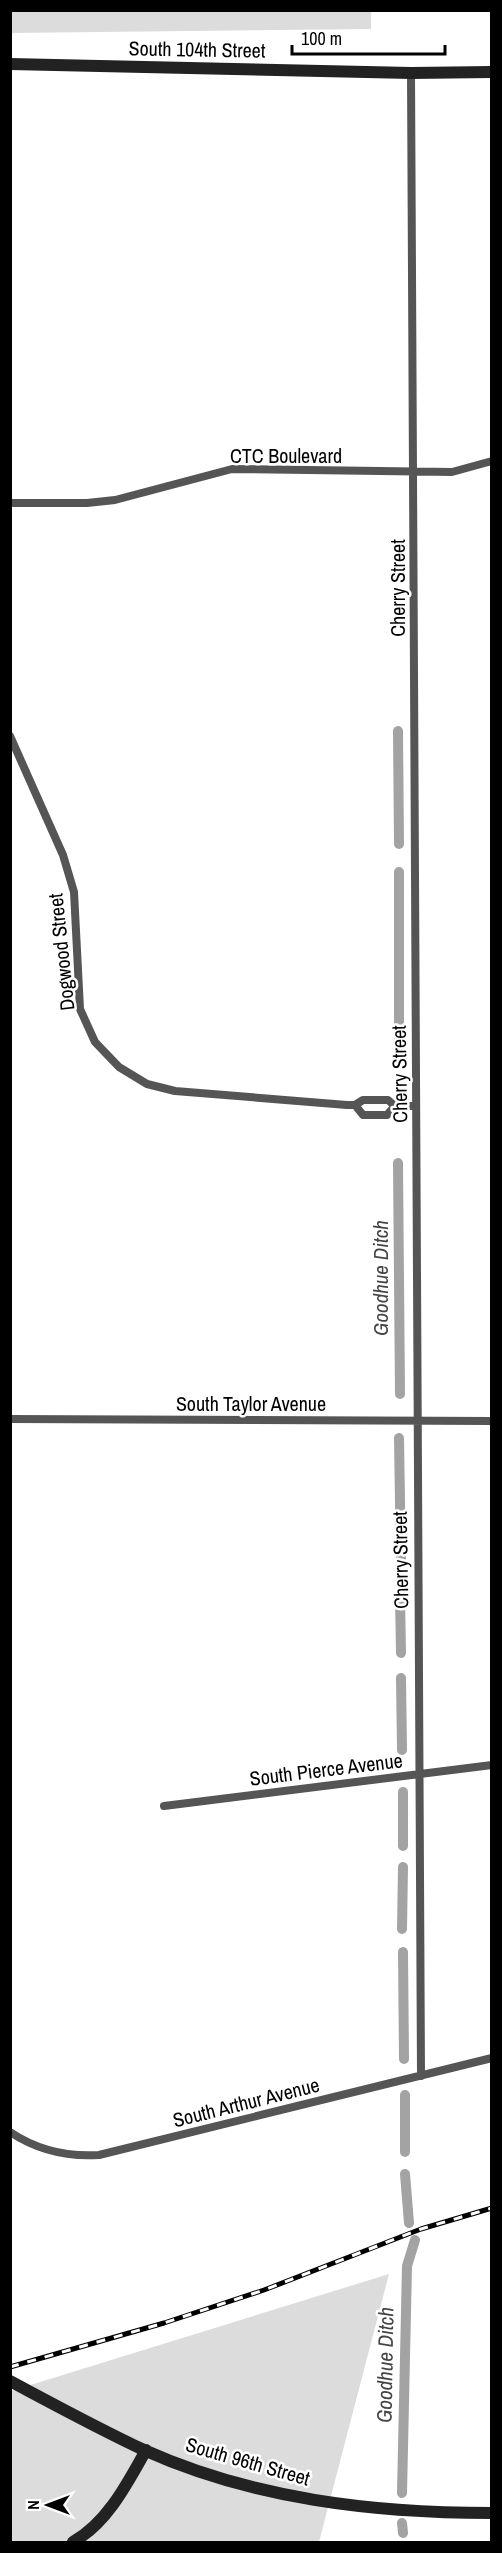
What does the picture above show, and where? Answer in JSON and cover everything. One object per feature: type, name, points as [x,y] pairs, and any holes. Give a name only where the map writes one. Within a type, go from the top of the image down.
[{"type":"main road","name":"South 104th Street","points":[[10,64],[411,73],[492,72]]},
{"type":"main road","name":"South 96th Street","points":[[10,2381],[146,2450],[243,2484],[308,2499],[401,2511],[492,2513]]},
{"type":"main road","points":[[73,2542],[95,2526],[123,2491],[146,2450]]},
{"type":"street","name":"Cherry Street","points":[[411,73],[421,2076]]},
{"type":"street","name":"CTC Boulevard","points":[[10,503],[98,503],[232,469],[452,472],[492,461]]},
{"type":"street","name":"Dogwood Street","points":[[10,736],[63,855],[74,892],[80,1009],[95,1042],[119,1067],[147,1084],[175,1091],[355,1106],[363,1100],[388,1100],[395,1106],[416,1106]]},
{"type":"street","name":"Dogwood Street","points":[[355,1106],[363,1115],[387,1115],[395,1106]]},
{"type":"street","name":"South Taylor Avenue","points":[[10,1419],[492,1421]]},
{"type":"street","name":"South Pierce Avenue","points":[[164,1806],[492,1765]]},
{"type":"street","name":"South Arthur Avenue","points":[[10,2132],[42,2149],[63,2154],[99,2155],[492,2058]]},
{"type":"shaded area","points":[[10,11],[371,11],[371,29],[11,33]]},
{"type":"shaded area","points":[[389,2274],[319,2542],[11,2542],[11,2391]]},
{"type":"waterway","name":"Goodhue Ditch","points":[[398,731],[399,844]]},
{"type":"waterway","name":"Goodhue Ditch","points":[[399,872],[399,1052]]},
{"type":"waterway","name":"Goodhue Ditch","points":[[398,1163],[400,1394]]},
{"type":"waterway","name":"Goodhue Ditch","points":[[399,1438],[401,1566]]},
{"type":"waterway","name":"Goodhue Ditch","points":[[400,1597],[401,1653]]},
{"type":"waterway","name":"Goodhue Ditch","points":[[401,1678],[402,1750]]},
{"type":"waterway","name":"Goodhue Ditch","points":[[403,1792],[403,1846]]},
{"type":"waterway","name":"Goodhue Ditch","points":[[402,1929],[403,1867]]},
{"type":"waterway","name":"Goodhue Ditch","points":[[403,1952],[404,2059]]},
{"type":"waterway","name":"Goodhue Ditch","points":[[405,2095],[405,2152]]},
{"type":"waterway","name":"Goodhue Ditch","points":[[405,2174],[409,2223]]},
{"type":"waterway","name":"Goodhue Ditch","points":[[402,2493],[407,2266],[415,2240]]},
{"type":"waterway","name":"Goodhue Ditch","points":[[402,2523],[403,2533]]},
{"type":"railway","points":[[10,2367],[164,2323],[264,2290],[421,2229],[492,2208]]}]
